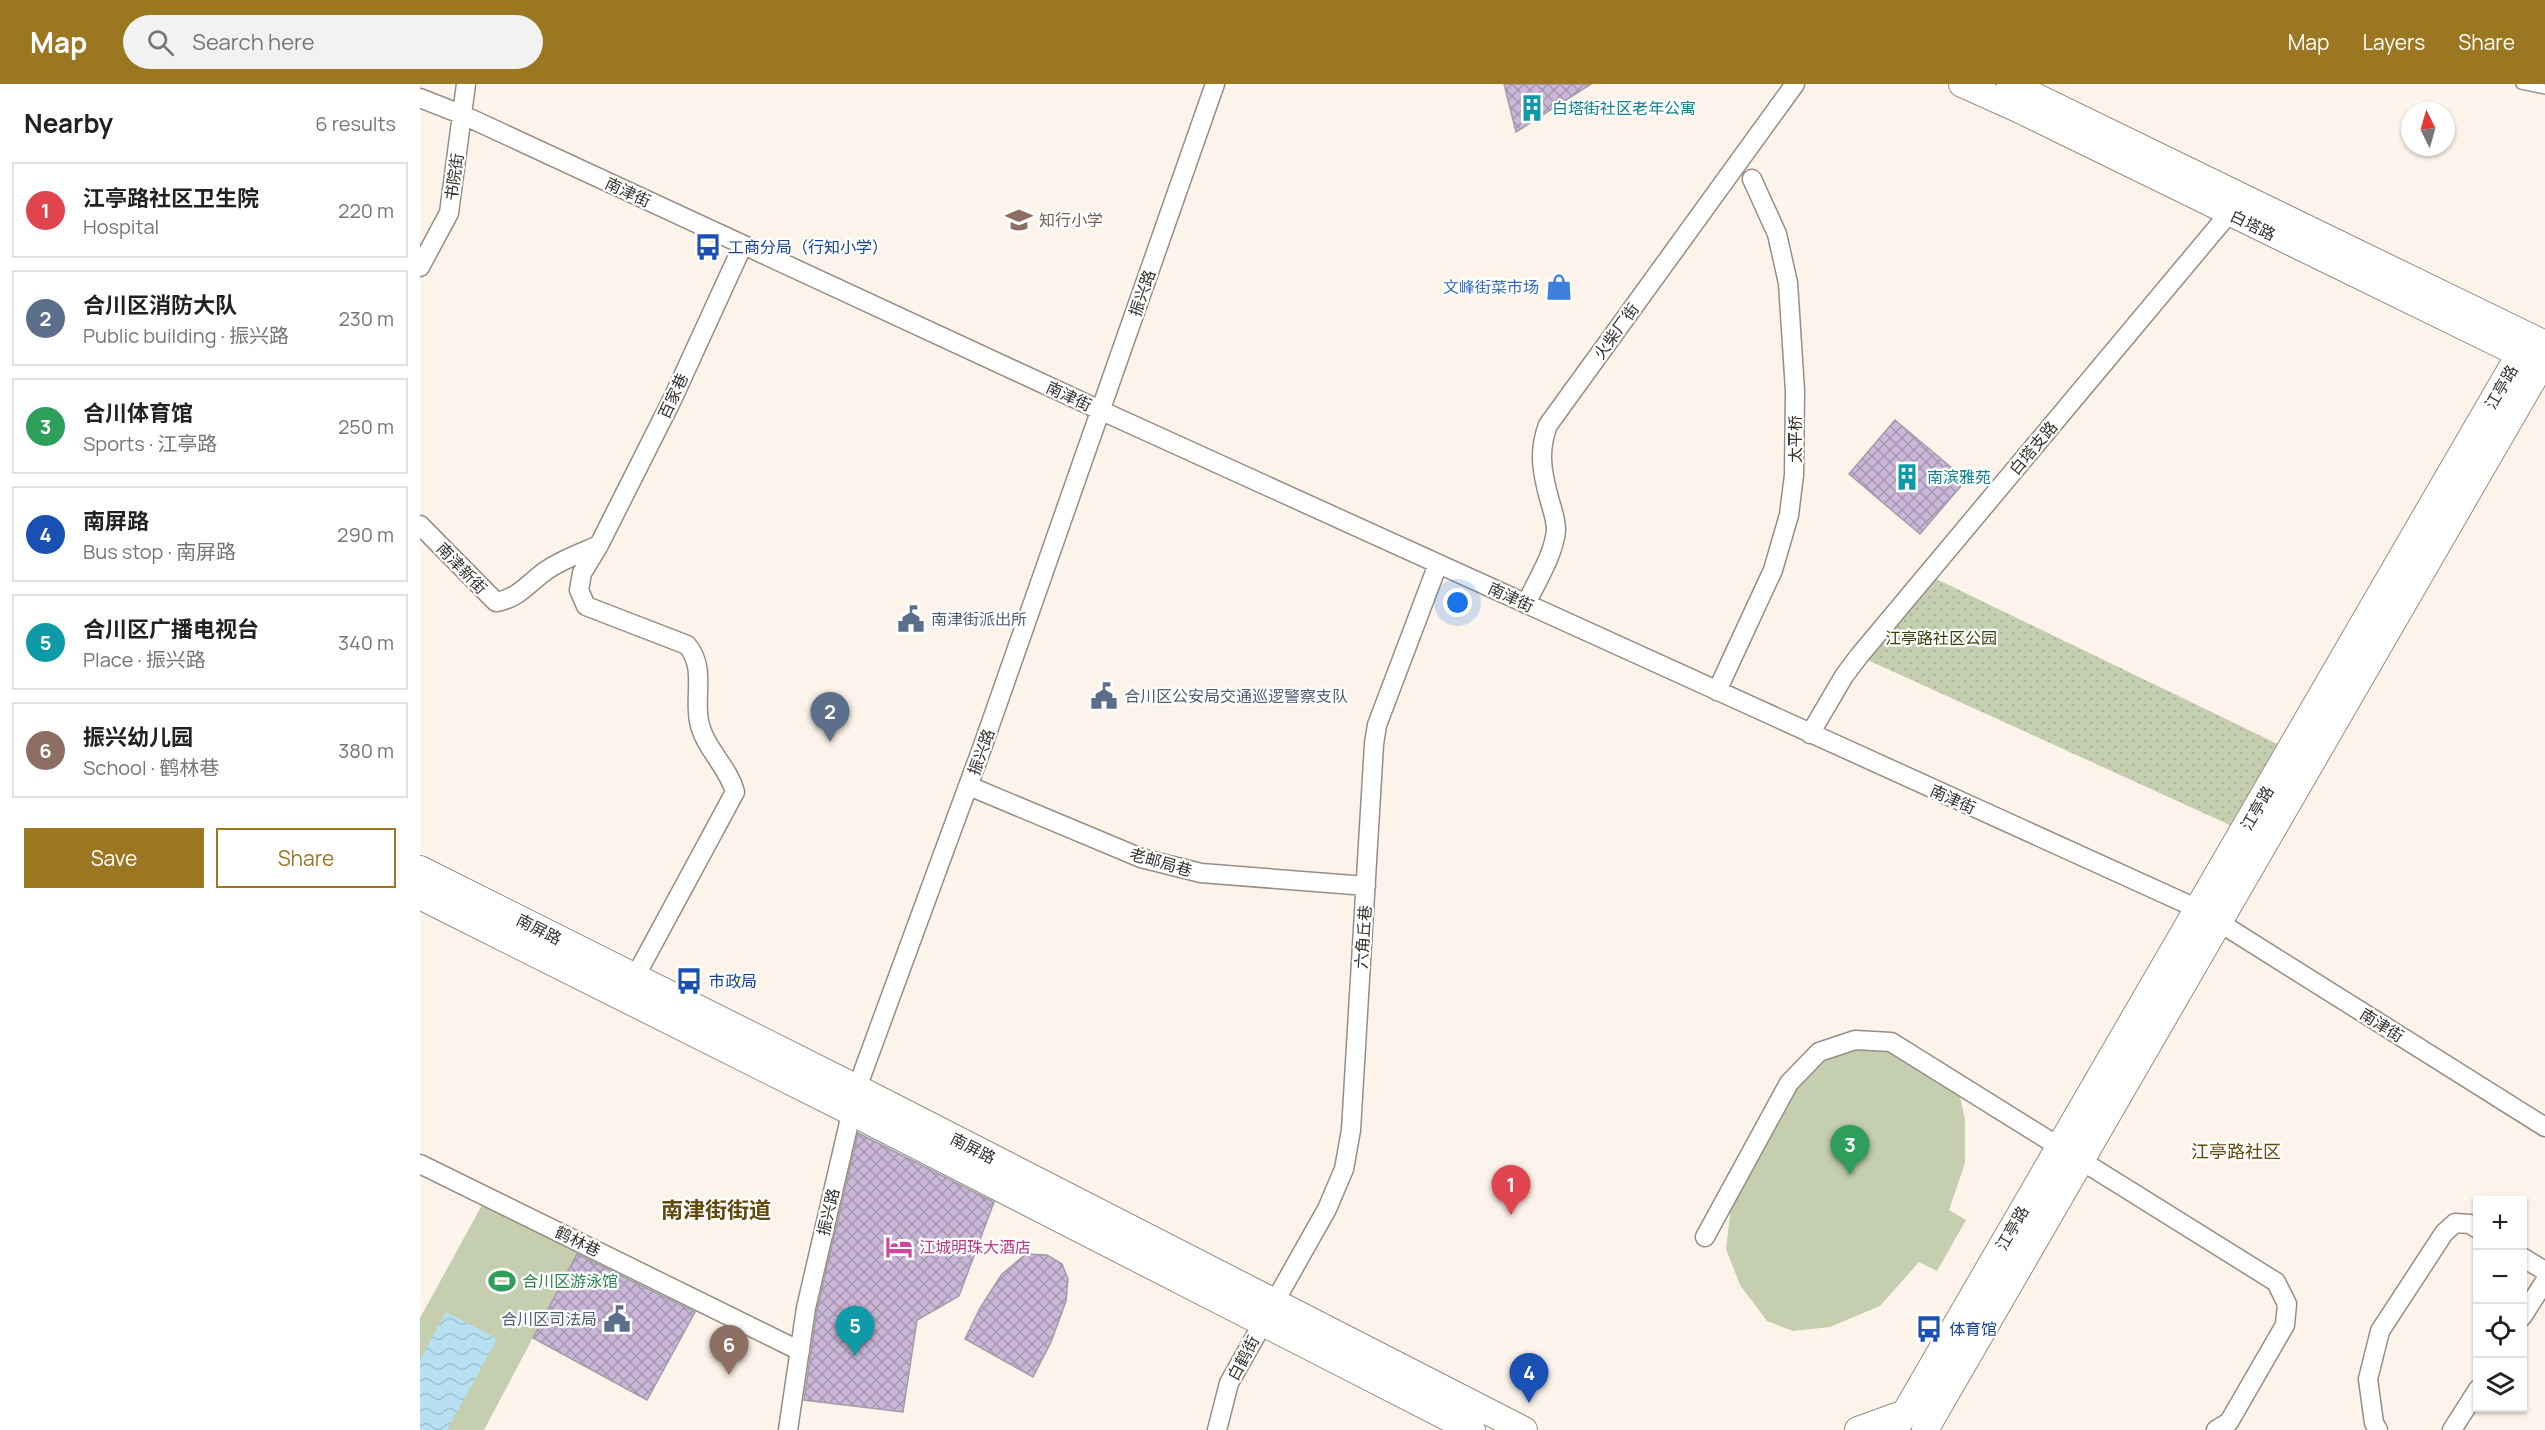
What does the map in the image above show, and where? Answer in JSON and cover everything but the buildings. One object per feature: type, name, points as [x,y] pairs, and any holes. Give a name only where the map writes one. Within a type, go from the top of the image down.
[{"type":"street","name":"书院街","points":[[420,267],[449,213],[466,84]]},
{"type":"street","name":"振兴路","points":[[788,1430],[806,1308],[854,1100],[969,786],[1215,84]]},
{"type":"street","name":"火柴厂街","points":[[1526,604],[1553,545],[1556,532],[1555,519],[1541,467],[1543,438],[1548,425],[1795,84]]},
{"type":"street","name":"白塔路","points":[[1962,84],[2236,205],[2539,351]]},
{"type":"street","name":"白塔路","points":[[2010,84],[2236,205]]},
{"type":"street","name":"南津街","points":[[420,98],[1717,692],[2198,909],[2545,1127]]},
{"type":"street","name":"太平桥","points":[[1717,692],[1773,570],[1789,515],[1794,475],[1795,391],[1788,283],[1777,234],[1752,179]]},
{"type":"street","name":"白塔支路","points":[[1810,734],[1844,676],[1859,656],[2236,205]]},
{"type":"street","name":"百家巷","points":[[635,977],[735,792],[732,781],[703,734],[699,722],[698,667],[694,652],[687,645],[586,606],[580,596],[582,573],[599,545],[672,400],[743,245]]},
{"type":"street","name":"江亭路","points":[[1900,1421],[2198,909],[2539,351]]},
{"type":"street","name":"江亭路","points":[[1928,1428],[2220,922],[2539,351]]},
{"type":"street","name":"南津新街","points":[[420,525],[496,602],[507,600],[544,572],[599,545]]},
{"type":"street","name":"六角丘巷","points":[[1268,1313],[1327,1209],[1344,1169],[1351,1130],[1377,725],[1438,564]]},
{"type":"street","name":"老邮局巷","points":[[969,786],[1141,858],[1201,873],[1366,886]]},
{"type":"street","name":"南屏路","points":[[420,869],[635,977],[854,1100]]},
{"type":"street","name":"南屏路","points":[[420,896],[854,1100],[1268,1313],[1472,1430]]},
{"type":"street","points":[[1705,1237],[1789,1083],[1819,1052],[1855,1040],[1891,1042],[2276,1282],[2286,1304],[2285,1325],[2229,1422],[2216,1430]]},
{"type":"street","name":"鹤林巷","points":[[420,1164],[800,1351]]},
{"type":"street","points":[[2378,1430],[2374,1423],[2368,1379],[2380,1331],[2444,1233],[2455,1223],[2473,1226]]},
{"type":"street","points":[[2527,1260],[2545,1271]]},
{"type":"street","points":[[2527,1310],[2545,1281]]},
{"type":"street","name":"南屏路","points":[[1268,1313],[1524,1430]]},
{"type":"street","name":"白鹤街","points":[[1217,1430],[1229,1383],[1268,1313]]},
{"type":"street","points":[[2452,1430],[2473,1397]]},
{"type":"street","points":[[1858,1430],[1900,1421]]},
{"type":"lane","points":[[2521,84],[2545,89]]},
{"type":"green space","name":"江亭路社区公园","points":[[1926,574],[2290,750],[2243,831],[1859,656]]},
{"type":"green space","points":[[1891,1042],[1925,1052],[1957,1084],[1965,1119],[1965,1163],[1949,1210],[1966,1220],[1937,1271],[1919,1262],[1880,1306],[1830,1327],[1793,1331],[1767,1321],[1740,1285],[1726,1249],[1733,1188],[1819,1052]]},
{"type":"green space","name":"合川区游泳馆","points":[[487,1196],[583,1243],[484,1430],[420,1430],[420,1318]]},
{"type":"water","points":[[446,1312],[497,1339],[447,1430],[420,1430],[420,1360]]},
{"type":"place","name":"白塔街社区老年公寓","points":[[1532,108]]},
{"type":"place","name":"知行小学","points":[[1019,220]]},
{"type":"place","name":"工商分局（行知小学）","points":[[708,247]]},
{"type":"place","name":"文峰街菜市场","points":[[1559,287]]},
{"type":"place","name":"南滨雅苑","points":[[1907,477]]},
{"type":"place","name":"南津街派出所","points":[[911,619]]},
{"type":"place","name":"合川区公安局交通巡逻警察支队","points":[[1104,696]]},
{"type":"place","name":"合川区消防大队","points":[[830,742]]},
{"type":"place","name":"市政局","points":[[689,981]]},
{"type":"place","name":"合川体育馆","points":[[1850,1175]]},
{"type":"place","name":"江亭路社区卫生院","points":[[1511,1215]]},
{"type":"place","name":"江城明珠大酒店","points":[[899,1247]]},
{"type":"place","name":"合川区游泳馆","points":[[502,1281]]},
{"type":"place","name":"合川区司法局","points":[[617,1319]]},
{"type":"place","name":"体育馆","points":[[1929,1329]]},
{"type":"place","name":"合川区广播电视台","points":[[855,1356]]},
{"type":"place","name":"振兴幼儿园","points":[[729,1375]]},
{"type":"place","name":"南屏路","points":[[1529,1403]]},
{"type":"district","name":"江亭路社区","points":[[2236,1152]]},
{"type":"district","name":"南津街街道","points":[[716,1210]]}]
